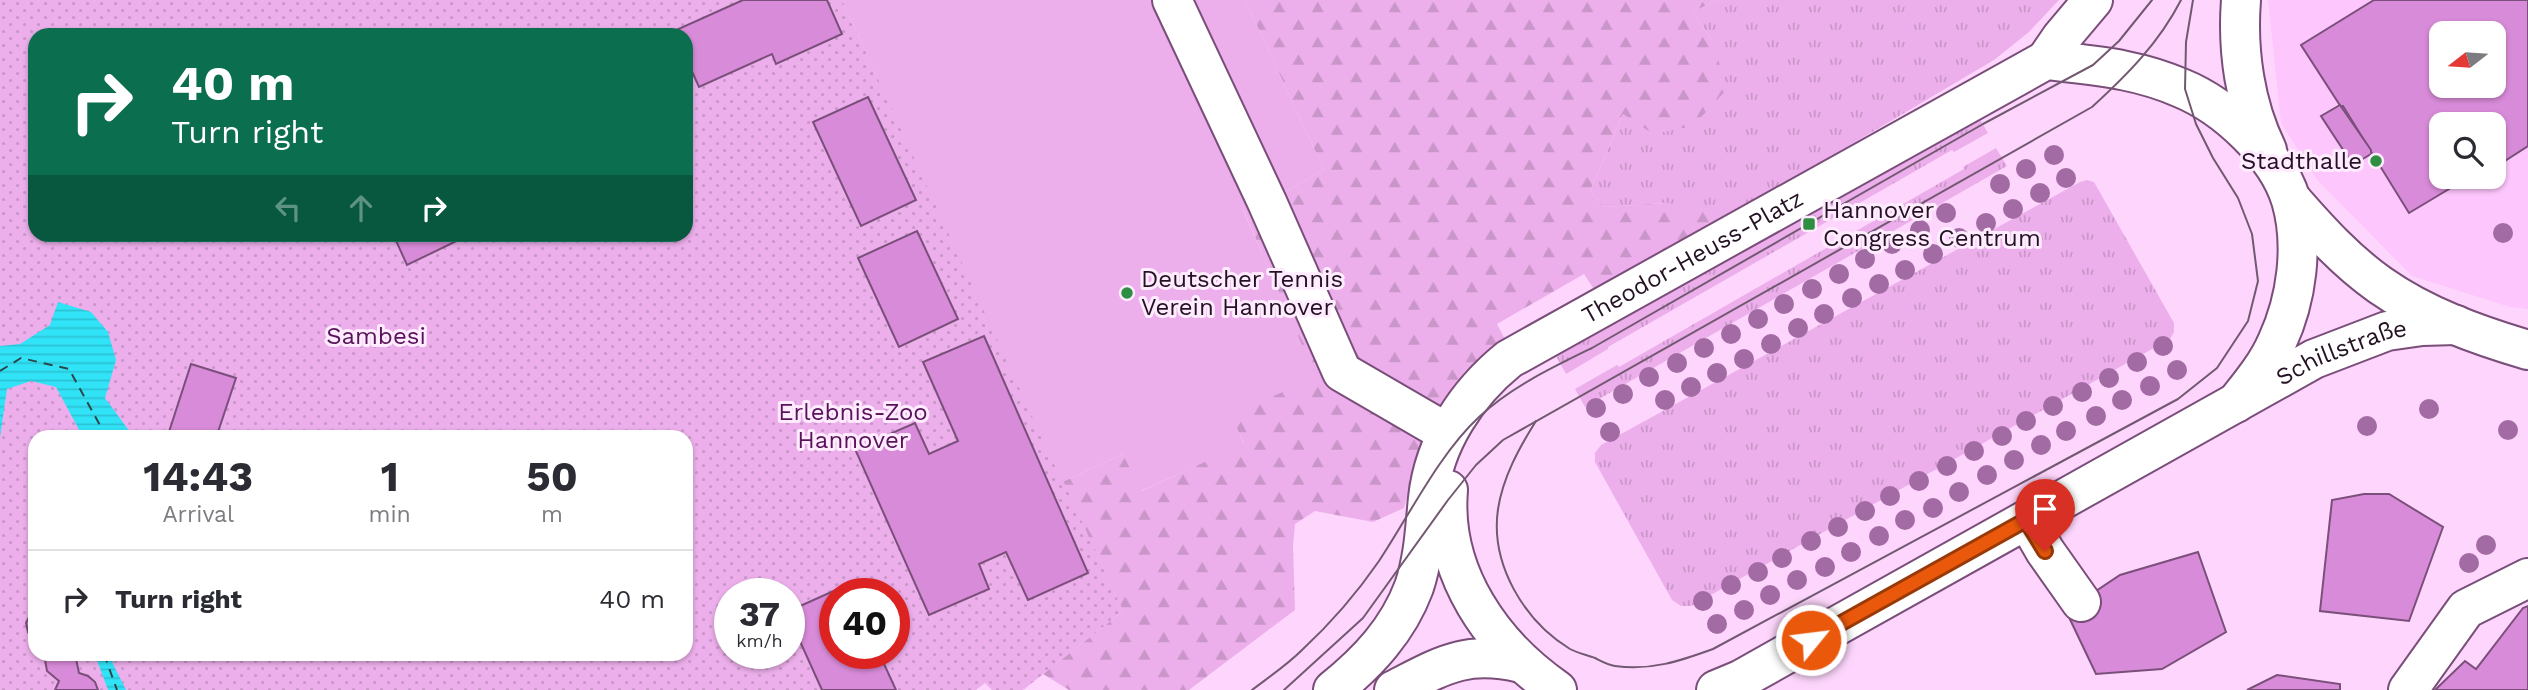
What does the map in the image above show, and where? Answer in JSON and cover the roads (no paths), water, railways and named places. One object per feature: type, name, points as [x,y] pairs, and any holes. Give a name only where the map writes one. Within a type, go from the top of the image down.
[{"type":"street","points":[[1172,0],[1267,202],[1342,372],[1447,433]]},
{"type":"street","points":[[2093,0],[2046,60],[2132,70],[2185,89],[2212,104],[2236,123],[2258,145],[2285,187]]},
{"type":"street","points":[[1716,690],[1740,680],[2236,403],[2260,373],[2277,342],[2290,307],[2297,256],[2296,227],[2285,187],[2263,142],[2252,109],[2244,74],[2239,22],[2241,0]]},
{"type":"street","name":"Theodor-Heuss-Platz","points":[[1333,690],[1360,669],[1382,644],[1400,617],[1423,557],[1431,480],[1447,433],[1490,374],[1509,359],[2046,60]]},
{"type":"street","name":"Schillstraße","points":[[2285,187],[2327,240],[2380,285],[2417,307],[2456,325],[2484,337],[2528,350]]},
{"type":"street","name":"Schillstraße","points":[[2236,403],[2314,359],[2387,331],[2456,325]]},
{"type":"street","name":"Theodor-Heuss-Platz","points":[[1476,391],[1466,410],[1451,458],[1448,500],[1453,548],[1461,576],[1479,611],[1521,663],[1557,690]]},
{"type":"street","points":[[2026,520],[2081,602]]},
{"type":"street","points":[[2408,690],[2466,609],[2528,578]]},
{"type":"street","name":"Theodor-Heuss-Platz","points":[[1394,690],[1461,659],[1500,658],[1521,663]]},
{"type":"water","points":[[58,302],[91,312],[108,332],[116,360],[105,398],[129,430],[79,430],[56,387],[31,381],[7,389],[0,437],[0,346],[20,344],[50,325]]},
{"type":"water","points":[[97,661],[113,661],[126,690],[108,690]]},
{"type":"tram line","points":[[1252,690],[1296,655],[1343,608],[1379,561],[1451,449],[1491,406],[1533,378],[1592,348],[1983,124],[2093,65],[2119,41],[2152,0]]},
{"type":"tram line","points":[[1284,690],[1363,618],[1448,500],[1476,465],[1503,440],[2092,107],[2141,58],[2163,30],[2181,0]]},
{"type":"tram line","points":[[1536,421],[1512,463],[1500,497],[1497,530],[1505,570],[1525,607],[1553,637],[1573,650],[1610,665],[1641,667],[1677,661],[1713,649],[2178,399],[2217,368],[2248,321],[2258,281],[2252,234],[2238,198],[2196,124],[2185,89],[2186,42],[2193,0]]},
{"type":"place","name":"Stadthalle","points":[[2376,161]]},
{"type":"place","name":"Hannover Congress Centrum","points":[[1809,224]]},
{"type":"place","name":"Deutscher Tennis Verein Hannover","points":[[1127,293]]},
{"type":"park label","name":"Sambesi","points":[[376,336]]},
{"type":"park label","name":"Erlebnis-Zoo Hannover","points":[[853,426]]}]
